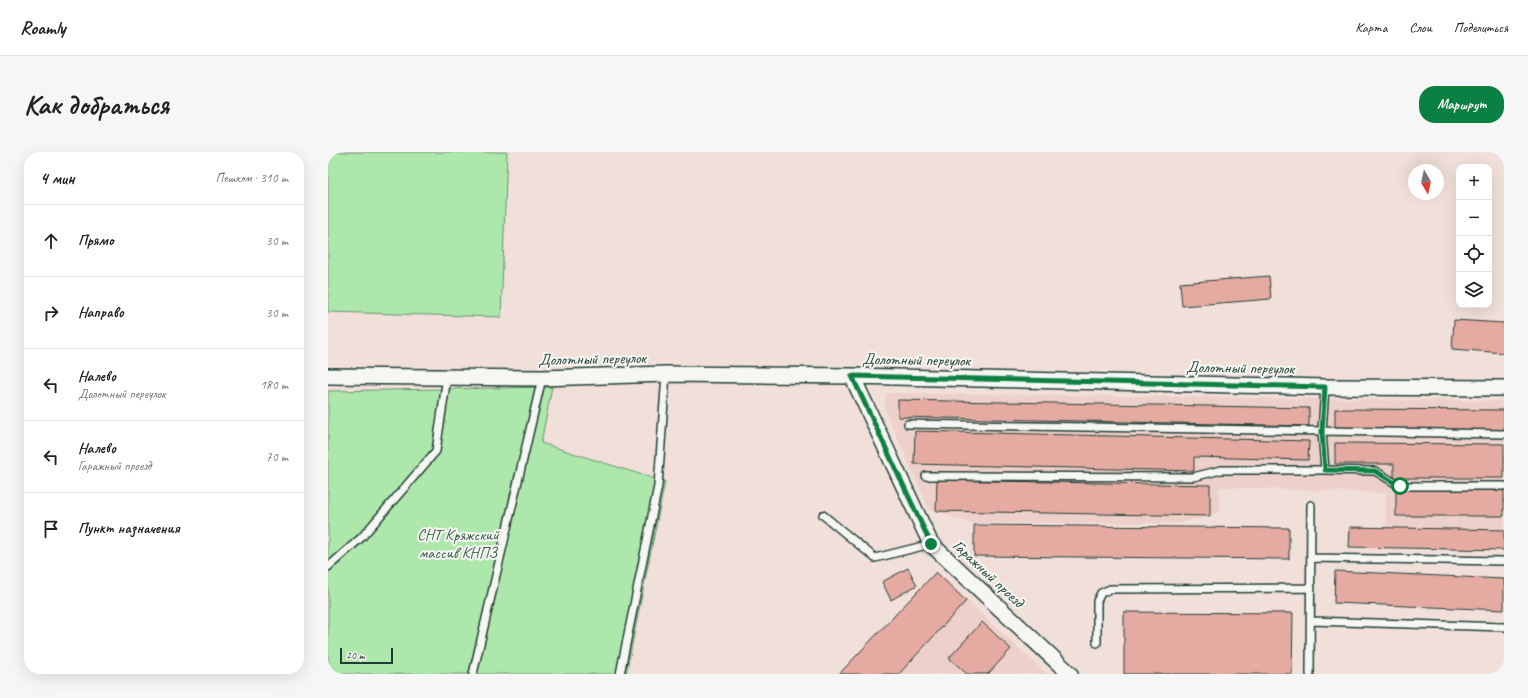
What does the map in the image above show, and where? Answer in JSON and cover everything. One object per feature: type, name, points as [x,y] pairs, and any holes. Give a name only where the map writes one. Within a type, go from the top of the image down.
[{"type":"street","name":"Долотный переулок","points":[[328,376],[542,378],[666,374],[852,376],[1325,387],[1504,388]]},
{"type":"street","name":"Гаражный проезд","points":[[852,376],[931,544],[1070,674]]},
{"type":"lane","points":[[620,674],[658,486],[666,374]]},
{"type":"lane","points":[[328,566],[362,537],[436,451],[447,376]]},
{"type":"lane","points":[[473,674],[542,378]]},
{"type":"lane","points":[[1325,387],[1322,432],[1325,470]]},
{"type":"lane","points":[[908,424],[1504,434]]},
{"type":"lane","points":[[926,476],[1193,478],[1221,470],[1325,470],[1375,471],[1400,486],[1504,486]]},
{"type":"lane","points":[[1310,674],[1311,505]]},
{"type":"lane","points":[[823,515],[875,558],[931,544]]},
{"type":"lane","points":[[1311,558],[1504,561]]},
{"type":"lane","points":[[1097,643],[1097,601],[1101,593],[1110,589],[1311,588]]},
{"type":"lane","points":[[1311,621],[1504,627]]},
{"type":"shaded area","points":[[887,393],[1504,401],[1504,532],[1386,531],[1386,493],[1219,487],[1220,512],[1181,523],[969,523],[936,511],[930,511],[884,408]]},
{"type":"shaded area","points":[[936,572],[1047,674],[839,674]]},
{"type":"green space","points":[[328,152],[507,152],[501,317],[328,312]]},
{"type":"green space","name":"СНТ Кряжский массив КНПЗ","points":[[552,387],[541,443],[665,482],[626,674],[328,674],[328,391]]},
{"type":"building","points":[[1269,276],[1271,299],[1182,306],[1180,283]]},
{"type":"building","points":[[1454,320],[1504,323],[1504,353],[1452,349]]},
{"type":"building","points":[[898,400],[1309,408],[1309,426],[898,417]]},
{"type":"building","points":[[1335,409],[1504,410],[1504,430],[1335,429]]},
{"type":"building","points":[[915,431],[1309,441],[1308,460],[1194,457],[1194,471],[914,464]]},
{"type":"building","points":[[1335,443],[1504,444],[1504,478],[1394,478],[1394,464],[1335,464]]},
{"type":"building","points":[[937,480],[1210,485],[1210,516],[936,511]]},
{"type":"building","points":[[1396,490],[1504,490],[1504,516],[1396,516]]},
{"type":"building","points":[[974,525],[1289,528],[1289,559],[974,556]]},
{"type":"building","points":[[1350,527],[1504,530],[1504,550],[1349,547]]},
{"type":"building","points":[[908,568],[917,585],[891,600],[882,582]]},
{"type":"building","points":[[1335,571],[1504,579],[1504,610],[1334,603]]},
{"type":"building","points":[[936,572],[966,601],[899,674],[839,674]]},
{"type":"building","points":[[1124,612],[1293,613],[1292,674],[1124,674]]},
{"type":"building","points":[[982,622],[1011,649],[988,674],[967,674],[949,658]]},
{"type":"route","points":[[931,544],[852,376],[1325,387],[1322,432],[1325,470],[1375,471],[1400,486]]}]
